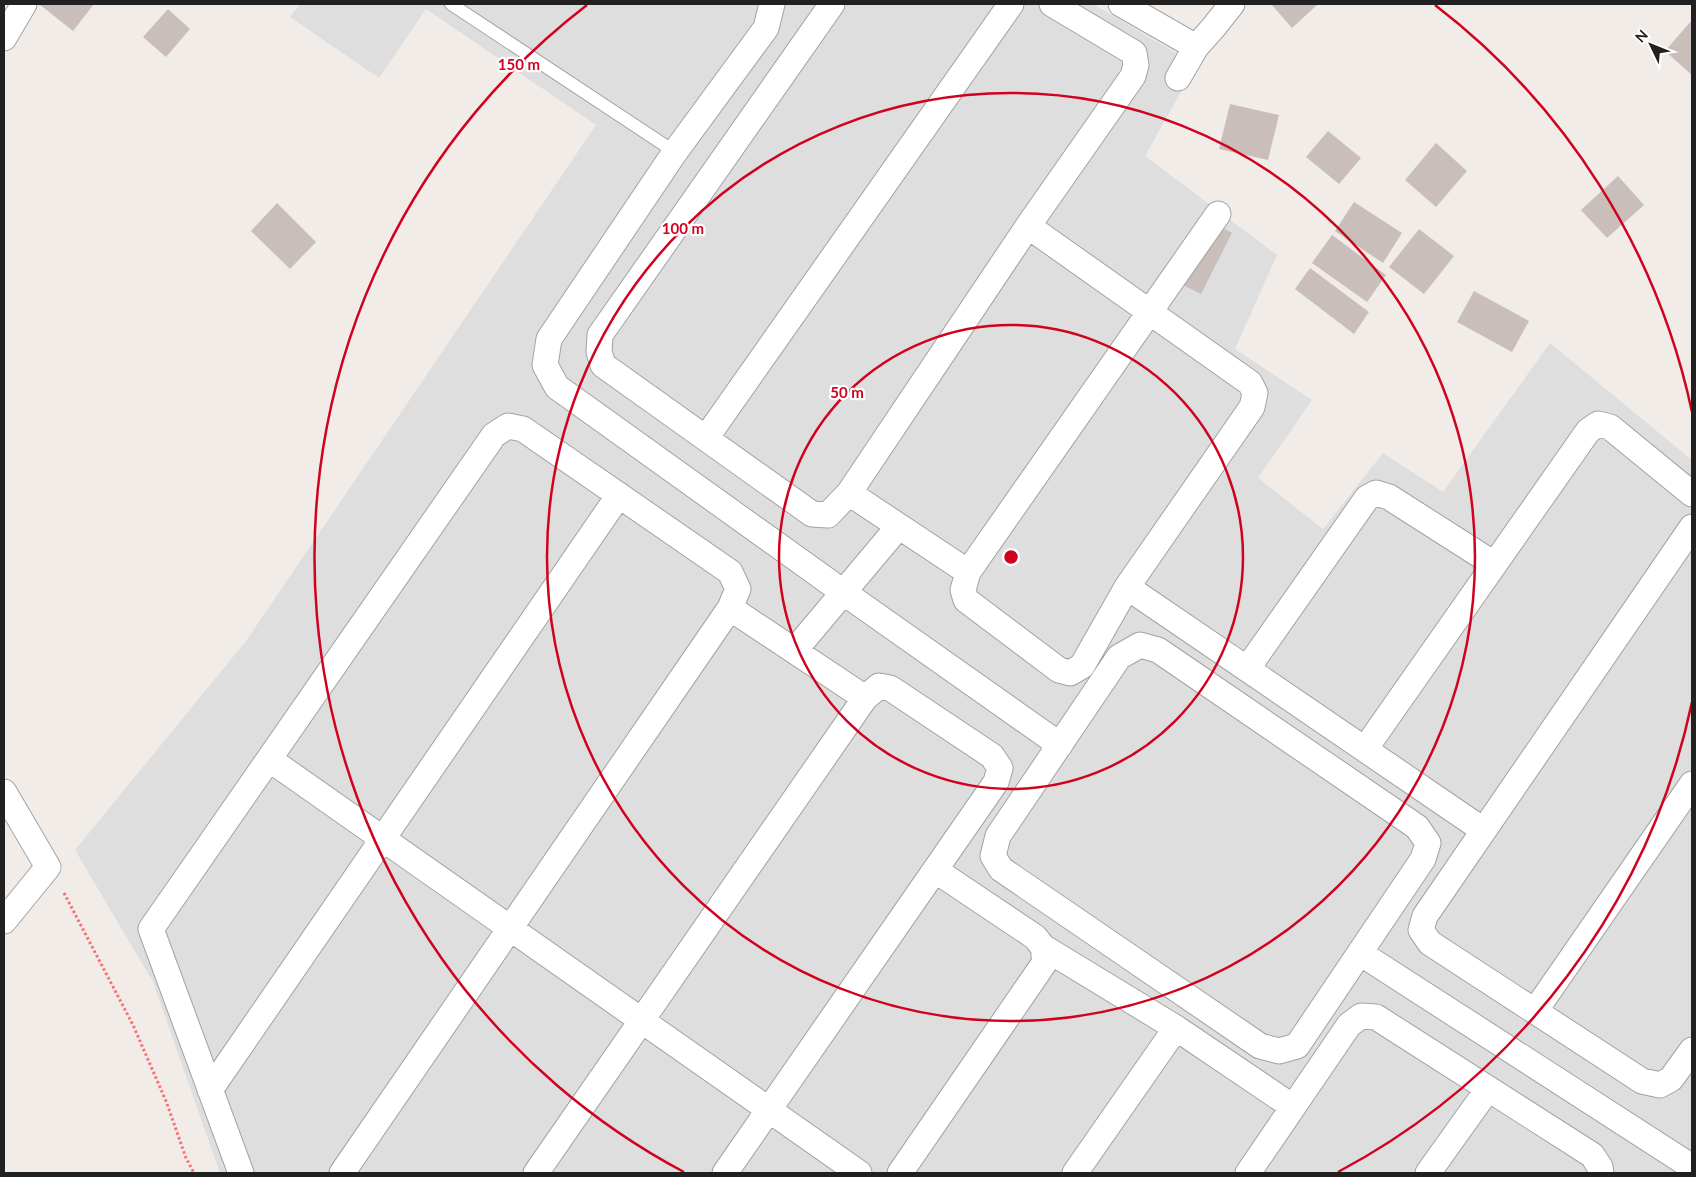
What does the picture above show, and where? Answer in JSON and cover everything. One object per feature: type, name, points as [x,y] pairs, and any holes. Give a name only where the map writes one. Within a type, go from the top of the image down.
[{"type":"street","points":[[4,38],[24,4]]},
{"type":"street","points":[[772,4],[766,28],[675,152],[549,340],[545,365],[557,388],[1060,744]]},
{"type":"street","points":[[832,4],[600,335],[599,352],[603,365],[812,514],[828,515],[849,493],[1028,226],[1133,76],[1136,65],[1134,53],[1052,4]]},
{"type":"street","points":[[706,438],[1011,4]]},
{"type":"street","points":[[1121,4],[1196,47]]},
{"type":"street","points":[[1178,78],[1196,47],[1232,4]]},
{"type":"street","points":[[1028,226],[1150,312],[1250,383],[1255,393],[1252,407],[1127,588],[1082,666],[1070,673],[1059,670],[966,600],[963,590],[968,572],[1150,312],[1218,214]]},
{"type":"street","points":[[1365,749],[1588,431],[1598,424],[1610,427],[1692,494]]},
{"type":"street","points":[[241,1173],[151,929],[494,435],[508,426],[523,429],[730,572],[738,589],[730,608],[342,1173]]},
{"type":"street","points":[[849,493],[968,572]]},
{"type":"street","points":[[1247,669],[1367,498],[1376,493],[1389,496],[1494,564]]},
{"type":"street","points":[[210,1090],[619,495]]},
{"type":"street","points":[[795,650],[899,526]]},
{"type":"street","points":[[1689,1061],[1671,1079],[1660,1085],[1642,1081],[1430,943],[1422,930],[1425,916],[1692,528]]},
{"type":"street","points":[[1127,588],[1483,830]]},
{"type":"street","points":[[730,608],[865,698]]},
{"type":"street","points":[[1140,645],[1158,650],[1417,827],[1428,843],[1423,859],[1297,1046],[1279,1051],[1260,1046],[1001,869],[993,856],[998,836],[1060,744],[1119,657],[1140,645]]},
{"type":"street","points":[[536,1173],[865,698],[879,686],[890,688],[992,756],[1000,768],[996,782],[725,1173]]},
{"type":"street","points":[[269,759],[859,1173]]},
{"type":"street","points":[[1535,1011],[1692,784]]},
{"type":"street","points":[[4,792],[48,867],[4,921]]},
{"type":"street","points":[[935,870],[1035,937],[1043,947],[1176,1028],[1293,1107]]},
{"type":"street","points":[[900,1173],[1045,962],[1043,947]]},
{"type":"street","points":[[1360,953],[1692,1168]]},
{"type":"street","points":[[1248,1173],[1349,1025],[1361,1016],[1376,1017],[1592,1155],[1600,1167],[1601,1173]]},
{"type":"street","points":[[1075,1173],[1176,1028]]},
{"type":"street","points":[[1428,1173],[1488,1088]]},
{"type":"lane","points":[[451,4],[675,152]]},
{"type":"path","points":[[48,867],[70,902],[133,1025],[166,1100],[186,1158],[194,1173]]},
{"type":"shaded area","points":[[300,4],[1093,4],[1196,65],[1145,156],[1277,255],[1235,349],[1312,400],[1258,478],[1323,529],[1383,453],[1443,492],[1550,343],[1692,460],[1692,1173],[220,1173],[153,982],[75,850],[246,641],[596,125],[426,9],[379,78],[290,17]]},
{"type":"building","points":[[39,4],[94,4],[73,31]]},
{"type":"building","points":[[1271,4],[1318,4],[1292,28]]},
{"type":"building","points":[[168,9],[190,29],[166,57],[143,37]]},
{"type":"building","points":[[1692,20],[1692,75],[1665,51]]},
{"type":"building","points":[[1230,104],[1279,115],[1268,160],[1219,149]]},
{"type":"building","points":[[1328,131],[1361,158],[1339,184],[1306,157]]},
{"type":"building","points":[[1436,143],[1467,171],[1436,207],[1405,180]]},
{"type":"building","points":[[1618,176],[1644,205],[1607,238],[1581,210]]},
{"type":"building","points":[[1354,202],[1402,233],[1383,263],[1335,231]]},
{"type":"building","points":[[277,203],[316,242],[290,269],[251,231]]},
{"type":"building","points":[[1214,223],[1232,233],[1201,294],[1183,285]]},
{"type":"building","points":[[1419,229],[1454,256],[1424,294],[1389,267]]},
{"type":"building","points":[[1332,235],[1386,275],[1367,302],[1312,263]]},
{"type":"building","points":[[1310,268],[1369,312],[1354,334],[1295,289]]},
{"type":"building","points":[[1474,291],[1529,321],[1512,352],[1457,322]]}]
